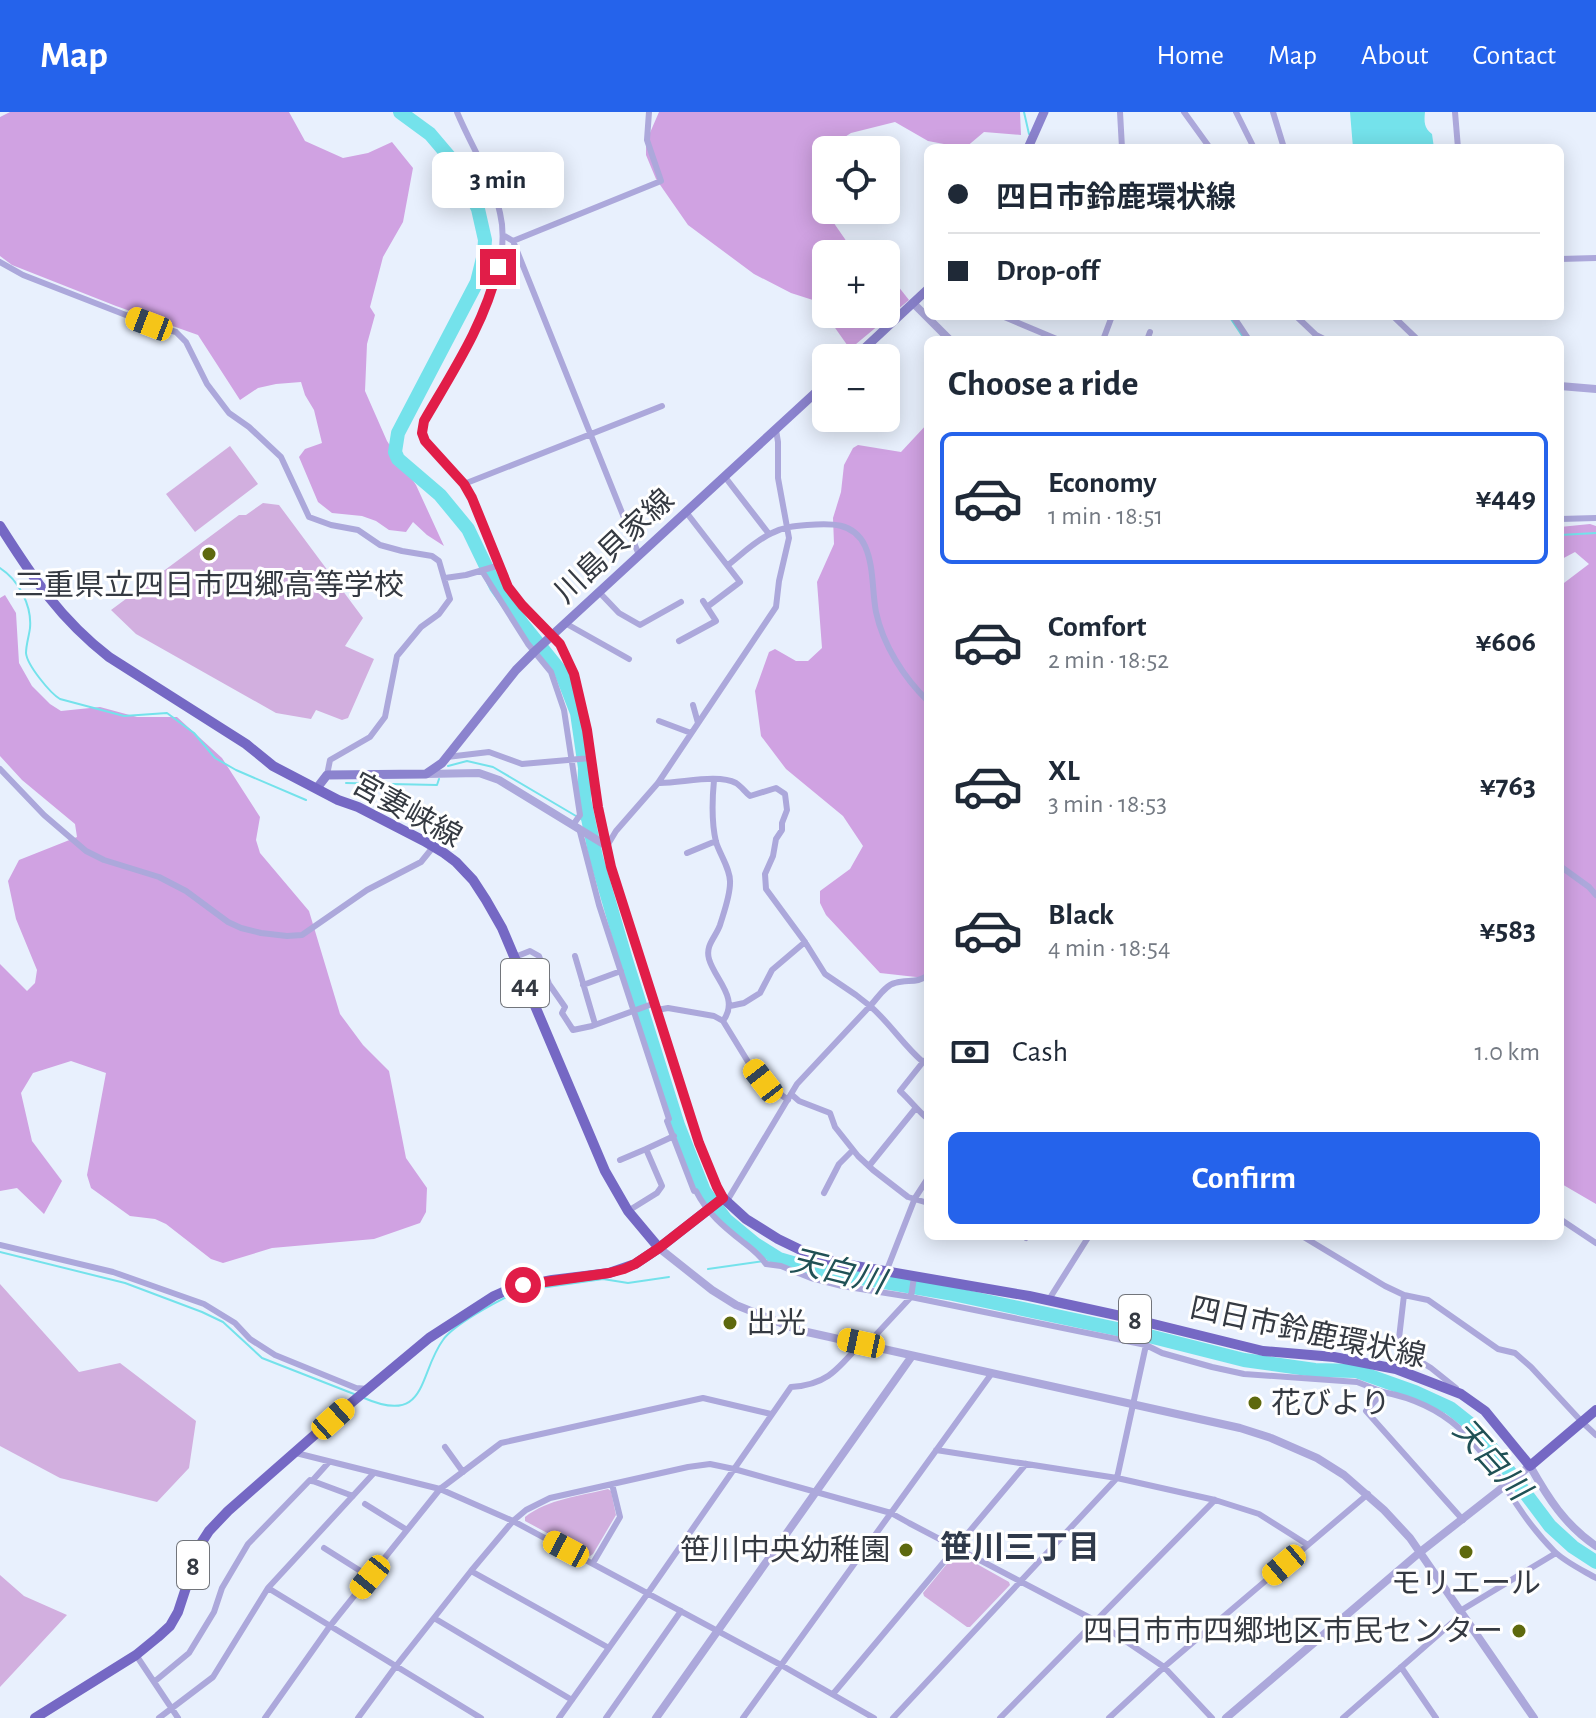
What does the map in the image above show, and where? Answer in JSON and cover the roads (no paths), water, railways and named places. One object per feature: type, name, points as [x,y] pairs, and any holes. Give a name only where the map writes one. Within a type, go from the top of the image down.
[{"type":"main road","points":[[1030,144],[1044,112]]},
{"type":"main road","points":[[869,344],[924,293]]},
{"type":"main road","name":"川島貝家線","points":[[426,774],[442,763],[534,652],[812,396]]},
{"type":"main road","name":"宮妻峡線","points":[[0,526],[44,594],[88,641],[246,744],[273,766],[434,846],[473,880],[494,912],[515,957],[599,1158],[628,1211],[659,1248]]},
{"type":"main road","points":[[317,788],[327,775],[426,774]]},
{"type":"main road","name":"8","points":[[35,1718],[136,1655],[170,1626],[178,1612],[200,1545],[209,1531],[351,1403],[429,1338],[502,1292],[523,1285],[609,1273],[635,1264],[725,1200]]},
{"type":"main road","name":"四日市鈴鹿環状線","points":[[725,1200],[765,1232],[801,1251],[844,1264],[1048,1301],[1263,1351],[1334,1357],[1396,1369],[1461,1394],[1485,1411],[1530,1466]]},
{"type":"main road","points":[[1530,1466],[1596,1410]]},
{"type":"street","points":[[457,112],[494,193],[503,235],[494,284],[483,316],[423,426],[423,436],[464,484],[512,593],[553,634],[574,674],[611,867],[699,1143],[725,1200],[804,1076],[889,986],[924,978]]},
{"type":"street","points":[[513,241],[661,181],[647,140],[649,112]]},
{"type":"street","points":[[1120,112],[1122,144]]},
{"type":"street","points":[[1184,112],[1207,144]]},
{"type":"street","points":[[1236,112],[1252,144]]},
{"type":"street","points":[[1273,112],[1283,144]]},
{"type":"street","points":[[1455,112],[1458,144]]},
{"type":"street","points":[[503,235],[513,241],[639,555]]},
{"type":"street","points":[[1564,259],[1596,258]]},
{"type":"street","points":[[0,262],[23,275],[176,332],[186,342],[207,384],[229,413],[281,457],[309,517],[358,530],[377,544],[432,556],[439,561],[450,599],[397,656],[385,717],[370,737],[330,760],[327,775]]},
{"type":"street","points":[[913,303],[924,314]]},
{"type":"street","points":[[930,320],[946,336]]},
{"type":"street","points":[[1012,320],[1050,336]]},
{"type":"street","points":[[1300,320],[1318,336]]},
{"type":"street","points":[[1397,320],[1414,336]]},
{"type":"street","points":[[1564,386],[1596,389]]},
{"type":"street","points":[[464,484],[662,406]]},
{"type":"street","points":[[607,846],[616,831],[658,783],[776,607],[788,546],[788,527],[778,478],[776,430]]},
{"type":"street","points":[[725,477],[769,534]]},
{"type":"street","points":[[679,641],[716,621],[705,604],[740,582],[686,512]]},
{"type":"street","points":[[1564,519],[1596,518]]},
{"type":"street","points":[[728,565],[769,534],[788,527],[829,523],[851,529],[866,548],[882,630],[910,682],[924,697]]},
{"type":"street","points":[[445,578],[500,565]]},
{"type":"street","points":[[482,571],[534,652],[551,672],[560,696],[580,815],[575,825],[669,1119],[667,1121],[694,1191],[708,1210],[761,1256],[766,1264],[842,1286],[1146,1345],[1162,1353],[1244,1374],[1357,1382],[1401,1395],[1440,1412],[1460,1428],[1478,1447],[1532,1525],[1556,1553],[1596,1578]]},
{"type":"street","points":[[599,592],[619,613],[640,625],[681,602]]},
{"type":"street","points":[[565,623],[629,659]]},
{"type":"street","points":[[693,705],[698,723]]},
{"type":"street","points":[[659,721],[691,733]]},
{"type":"street","points":[[447,757],[489,752],[522,764],[590,759]]},
{"type":"street","points":[[0,769],[44,815],[86,851],[104,860],[159,877],[198,899],[228,922],[261,933],[302,935],[367,890],[421,862],[434,846]]},
{"type":"street","points":[[426,774],[479,773],[499,780],[607,846]]},
{"type":"street","points":[[658,783],[714,780],[737,783],[750,796],[776,788],[787,797],[782,830],[765,874],[766,889],[825,974],[870,1006],[911,1052],[924,1059]]},
{"type":"street","points":[[714,780],[712,818],[716,841],[730,881],[719,929],[711,939],[708,954],[730,1006],[723,1021]]},
{"type":"street","points":[[687,853],[716,841]]},
{"type":"street","points":[[1564,869],[1596,895]]},
{"type":"street","points":[[730,1006],[744,1003],[760,993],[772,970],[805,942]]},
{"type":"street","points":[[515,957],[530,951],[539,956],[549,984],[565,1007],[562,1013],[573,1030],[654,1006],[714,1016],[723,1021],[763,1081],[777,1093],[830,1113],[835,1127],[869,1166],[908,1197],[924,1201]]},
{"type":"street","points":[[575,956],[595,1024]]},
{"type":"street","points":[[583,985],[621,971]]},
{"type":"street","points":[[924,1062],[900,1091],[924,1116]]},
{"type":"street","points":[[869,1166],[915,1109]]},
{"type":"street","points":[[620,1160],[674,1136]]},
{"type":"street","points":[[628,1211],[657,1193],[662,1186],[646,1149]]},
{"type":"street","points":[[824,1193],[839,1164],[853,1150]]},
{"type":"street","points":[[886,1272],[915,1198],[924,1184]]},
{"type":"street","points":[[1564,1222],[1596,1243]]},
{"type":"street","points":[[1048,1301],[1086,1240]]},
{"type":"street","points":[[1309,1240],[1385,1286],[1404,1295],[1428,1300],[1498,1349],[1515,1353],[1596,1435]]},
{"type":"street","points":[[0,1245],[113,1272],[204,1304],[235,1323],[250,1339],[275,1355],[366,1391]]},
{"type":"street","points":[[659,1248],[736,1305],[798,1330],[1240,1428],[1317,1458],[1368,1494],[1410,1538],[1534,1718]]},
{"type":"street","points":[[872,1346],[873,1338],[911,1297],[914,1277]]},
{"type":"street","points":[[1396,1369],[1404,1295]]},
{"type":"street","points":[[559,1718],[791,1387],[809,1386],[832,1374],[861,1343]]},
{"type":"street","points":[[893,1718],[1117,1478],[1146,1345]]},
{"type":"street","points":[[1400,1349],[1431,1368],[1461,1394]]},
{"type":"street","points":[[656,1718],[912,1356]]},
{"type":"street","points":[[745,1717],[992,1373]]},
{"type":"street","points":[[1383,1392],[1366,1411],[1463,1520]]},
{"type":"street","points":[[265,1718],[330,1626],[440,1489],[501,1443],[703,1398],[771,1414]]},
{"type":"street","points":[[445,1447],[463,1472]]},
{"type":"street","points":[[936,1450],[1117,1478],[1215,1500],[1259,1514],[1308,1545]]},
{"type":"street","points":[[296,1453],[440,1489],[513,1521],[874,1718]]},
{"type":"street","points":[[154,1682],[189,1653],[214,1612],[222,1588],[248,1544],[329,1462]]},
{"type":"street","points":[[833,1694],[1026,1464]]},
{"type":"street","points":[[359,1718],[471,1571],[526,1510],[550,1498],[699,1465],[719,1465],[891,1513],[1096,1621],[1164,1667],[1212,1718]]},
{"type":"street","points":[[1226,1718],[1419,1553],[1530,1466],[1562,1517],[1596,1546]]},
{"type":"street","points":[[159,1718],[213,1677],[268,1588],[373,1474]]},
{"type":"street","points":[[312,1481],[353,1496]]},
{"type":"street","points":[[593,1563],[620,1517],[612,1484]]},
{"type":"street","points":[[1109,1718],[1164,1667],[1368,1494]]},
{"type":"street","points":[[1000,1718],[1215,1500]]},
{"type":"street","points":[[365,1504],[407,1530]]},
{"type":"street","points":[[324,1548],[370,1577]]},
{"type":"street","points":[[1343,1718],[1461,1612],[1556,1553]]},
{"type":"street","points":[[471,1571],[609,1648]]},
{"type":"street","points":[[268,1588],[481,1718]]},
{"type":"street","points":[[606,1718],[681,1611]]},
{"type":"street","points":[[434,1618],[572,1700]]},
{"type":"street","points":[[136,1655],[178,1718]]},
{"type":"street","points":[[1401,1667],[1436,1718]]},
{"type":"water","points":[[1350,112],[1425,112],[1425,124],[1432,134],[1433,144],[1353,144]]},
{"type":"waterway","name":"天白川","points":[[400,112],[430,134],[458,167],[478,209],[485,240],[477,282],[398,433],[395,452],[398,459],[440,495],[468,529],[496,587],[561,672],[577,713],[585,768],[584,799],[596,857],[626,960],[678,1125],[704,1191],[726,1220],[779,1259],[820,1271],[948,1293],[1145,1335],[1244,1360],[1315,1370],[1356,1371],[1415,1392],[1450,1408],[1469,1423],[1487,1442],[1550,1526],[1596,1562]]},
{"type":"waterway","points":[[1024,112],[1029,134]]},
{"type":"waterway","points":[[1232,320],[1242,336]]},
{"type":"waterway","points":[[1564,535],[1596,533]]},
{"type":"waterway","points":[[0,568],[13,579],[26,603],[30,620],[27,658],[56,696],[124,716],[167,713],[194,733],[215,758],[306,800]]},
{"type":"waterway","points":[[448,766],[467,761],[493,767],[576,816]]},
{"type":"waterway","points":[[346,783],[437,785],[439,779]]},
{"type":"waterway","name":"天白川","points":[[581,819],[589,824]]},
{"type":"waterway","points":[[0,1252],[125,1283],[202,1312],[223,1322],[262,1358],[354,1394]]},
{"type":"waterway","points":[[708,1269],[779,1259]]},
{"type":"waterway","points":[[533,1289],[603,1279],[628,1283],[669,1277]]},
{"type":"waterway","points":[[364,1398],[400,1406],[411,1401],[448,1334],[476,1314],[515,1293]]},
{"type":"place","name":"三重県立四日市四郷高等学校","points":[[209,554]]},
{"type":"place","name":"出光","points":[[730,1323]]},
{"type":"place","name":"花びより","points":[[1255,1403]]},
{"type":"place","name":"笹川中央幼稚園","points":[[906,1550]]},
{"type":"place","name":"モリエール","points":[[1466,1552]]},
{"type":"place","name":"四日市市四郷地区市民センター","points":[[1519,1631]]},
{"type":"district","name":"笹川三丁目","points":[[1020,1547]]}]
